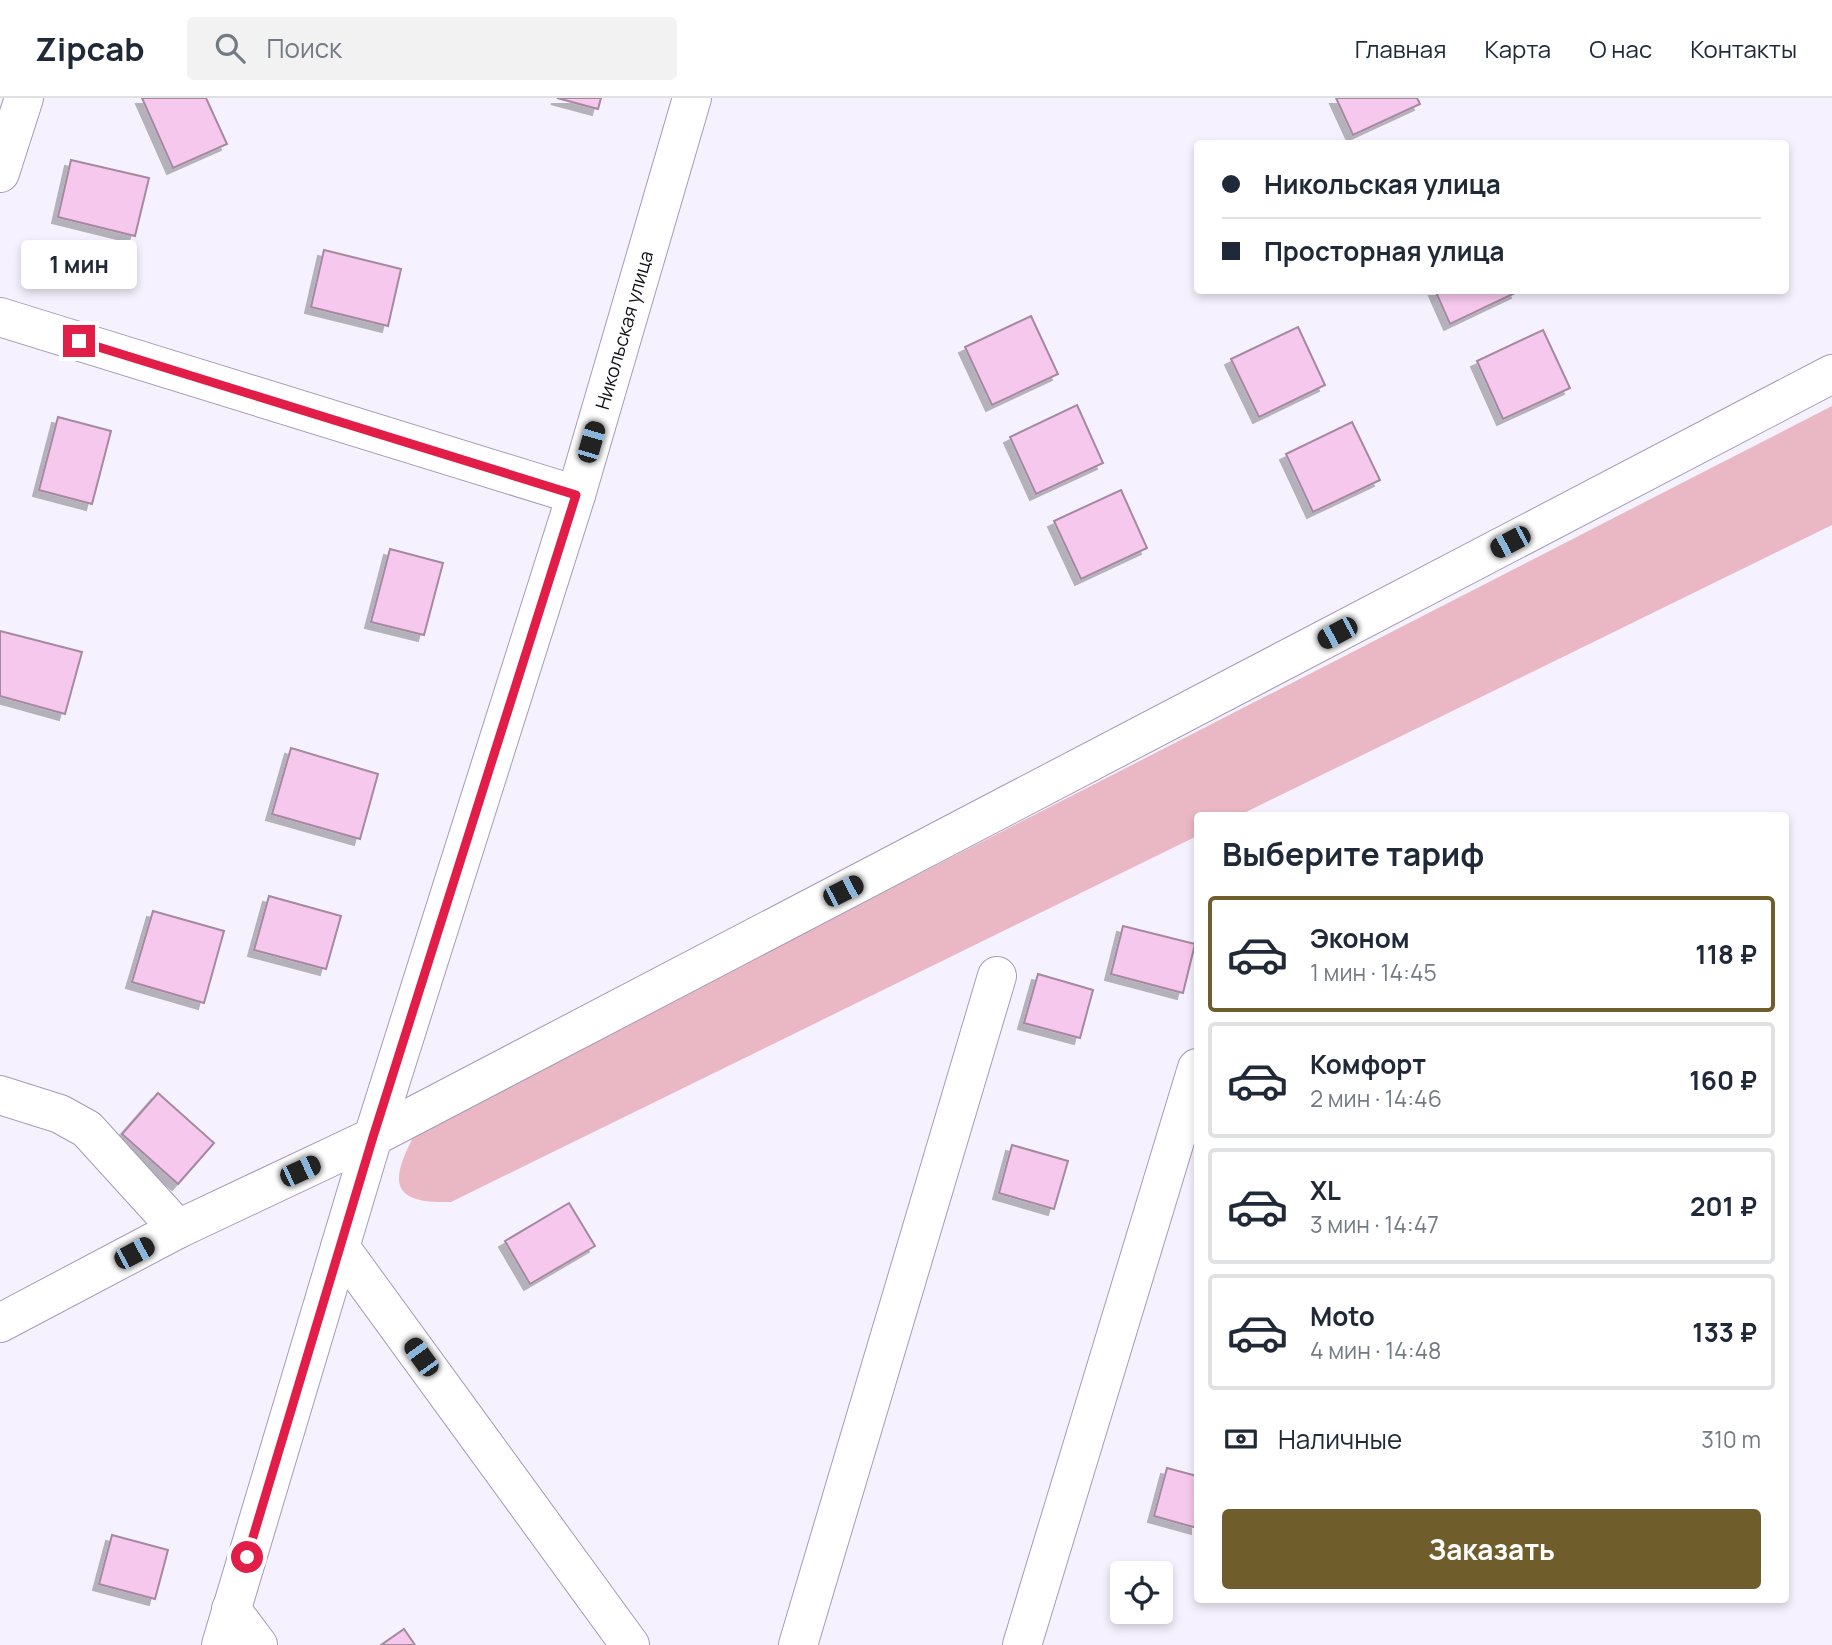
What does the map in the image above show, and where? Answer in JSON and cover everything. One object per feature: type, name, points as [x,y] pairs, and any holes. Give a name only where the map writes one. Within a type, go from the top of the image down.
[{"type":"street","points":[[0,173],[24,98]]},
{"type":"street","name":"Никольская улица","points":[[221,1645],[373,1137],[576,495],[692,98]]},
{"type":"street","points":[[0,317],[576,495]]},
{"type":"street","points":[[0,1322],[178,1229],[373,1137],[1832,374]]},
{"type":"street","points":[[797,1645],[997,976]]},
{"type":"street","points":[[1022,1645],[1194,1078]]},
{"type":"street","points":[[0,1095],[60,1114],[88,1129],[178,1229]]},
{"type":"street","points":[[340,1247],[630,1645]]},
{"type":"street","points":[[232,1609],[258,1645]]},
{"type":"shaded area","points":[[1832,406],[1832,525],[1246,812],[1194,812],[1194,837],[451,1202],[415,1199],[400,1186],[402,1163],[416,1132]]},
{"type":"building","points":[[142,98],[206,98],[227,144],[173,168]]},
{"type":"building","points":[[557,98],[601,98],[598,109]]},
{"type":"building","points":[[1336,98],[1417,98],[1420,104],[1353,135]]},
{"type":"building","points":[[71,160],[149,178],[135,236],[58,217]]},
{"type":"building","points":[[324,250],[401,269],[388,326],[311,307]]},
{"type":"building","points":[[1437,294],[1513,294],[1450,324]]},
{"type":"building","points":[[1031,316],[1058,374],[992,405],[965,347]]},
{"type":"building","points":[[1298,327],[1325,385],[1259,417],[1231,359]]},
{"type":"building","points":[[1543,330],[1570,388],[1503,419],[1477,361]]},
{"type":"building","points":[[1077,405],[1103,463],[1036,494],[1010,437]]},
{"type":"building","points":[[58,417],[111,431],[92,504],[39,490]]},
{"type":"building","points":[[1352,422],[1380,480],[1313,512],[1286,454]]},
{"type":"building","points":[[1121,490],[1147,548],[1081,579],[1054,521]]},
{"type":"building","points":[[390,549],[443,563],[424,635],[371,622]]},
{"type":"building","points":[[0,631],[82,652],[65,714],[0,696]]},
{"type":"building","points":[[291,748],[378,774],[360,839],[272,814]]},
{"type":"building","points":[[269,896],[341,916],[326,969],[254,950]]},
{"type":"building","points":[[153,911],[224,931],[204,1003],[132,982]]},
{"type":"building","points":[[1123,926],[1194,944],[1183,993],[1111,974]]},
{"type":"building","points":[[1038,974],[1093,990],[1080,1038],[1024,1023]]},
{"type":"building","points":[[158,1093],[214,1143],[178,1184],[122,1134]]},
{"type":"building","points":[[1012,1145],[1068,1161],[1054,1209],[999,1193]]},
{"type":"building","points":[[569,1203],[595,1246],[530,1284],[505,1241]]},
{"type":"building","points":[[1167,1468],[1194,1475],[1194,1527],[1154,1516]]},
{"type":"building","points":[[112,1535],[168,1550],[155,1599],[99,1584]]},
{"type":"building","points":[[404,1629],[415,1645],[381,1645]]},
{"type":"route","points":[[79,341],[576,495],[373,1137],[247,1557]]}]
